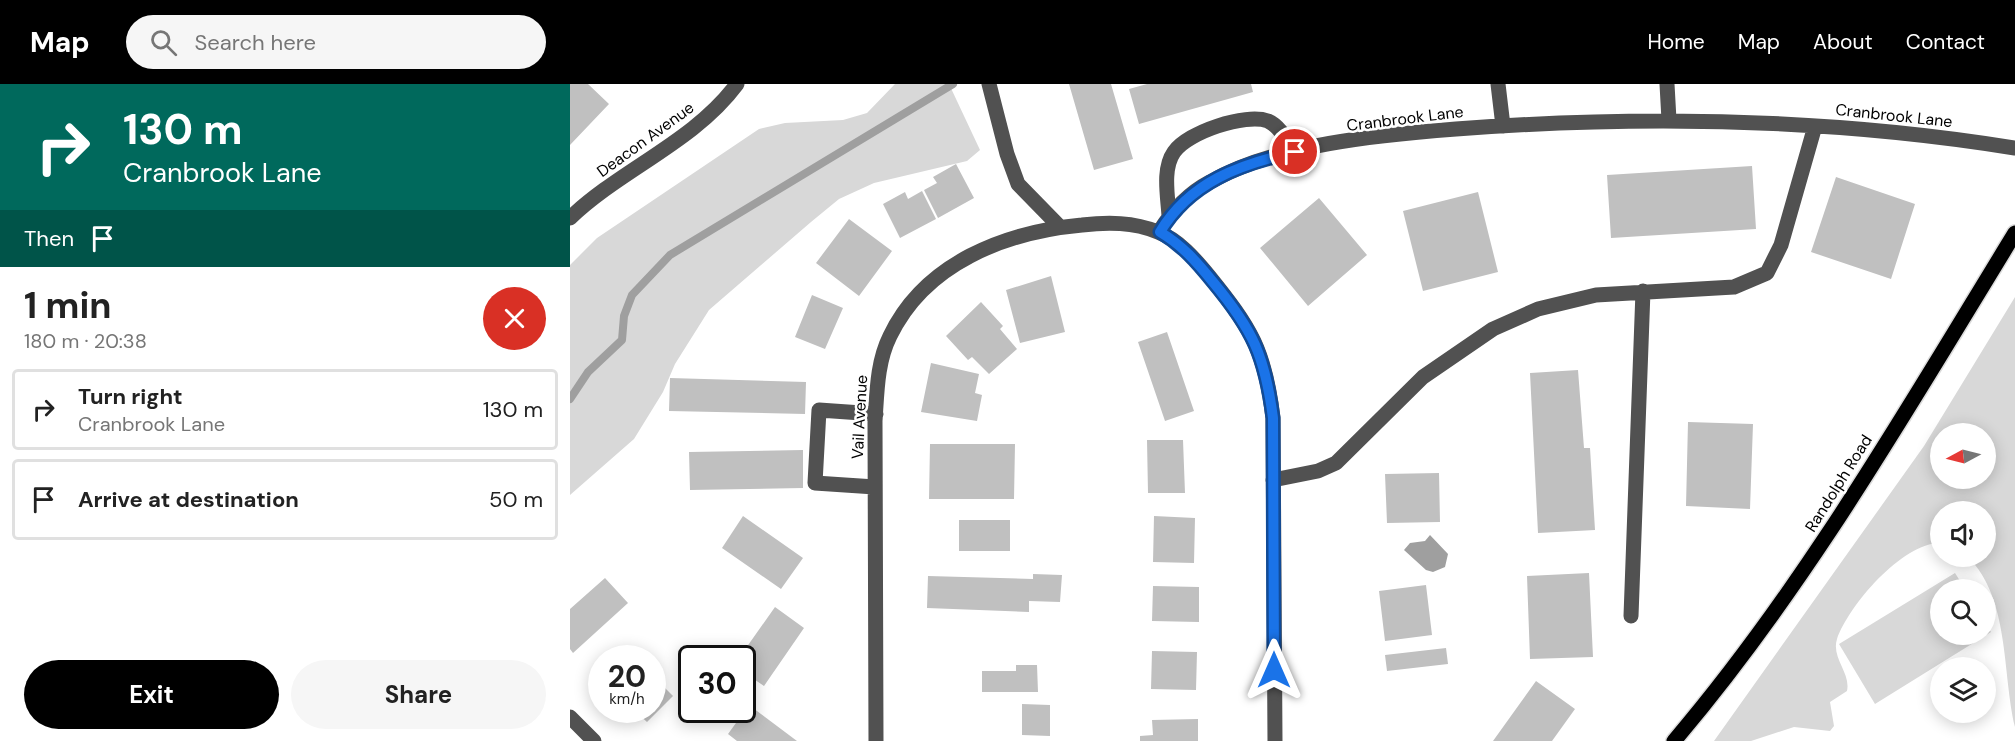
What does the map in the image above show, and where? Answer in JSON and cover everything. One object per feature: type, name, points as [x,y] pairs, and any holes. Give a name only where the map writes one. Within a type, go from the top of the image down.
[{"type":"main road","name":"Randolph Road","points":[[1674,741],[1756,636],[1826,537],[2015,233]]},
{"type":"street","name":"Deacon Avenue","points":[[570,218],[686,133],[729,95],[737,84]]},
{"type":"street","points":[[989,84],[1007,154],[1018,184],[1060,227]]},
{"type":"street","points":[[1498,84],[1503,126]]},
{"type":"street","points":[[1667,84],[1669,120]]},
{"type":"street","points":[[1169,216],[1166,174],[1174,152],[1199,134],[1240,119],[1268,122],[1281,131],[1295,152]]},
{"type":"street","name":"Cranbrook Lane","points":[[1160,232],[1169,216],[1187,196],[1210,181],[1248,164],[1295,152],[1407,133],[1503,126],[1669,120],[1815,126],[2015,148]]},
{"type":"street","points":[[1274,480],[1318,471],[1336,463],[1423,377],[1493,329],[1538,309],[1596,295],[1734,286],[1767,273],[1781,245],[1815,126]]},
{"type":"street","name":"Vail Avenue","points":[[876,741],[875,487],[878,372],[889,338],[904,310],[925,286],[956,263],[991,245],[1032,232],[1060,227],[1126,223],[1160,232]]},
{"type":"street","points":[[1160,232],[1175,241],[1194,258],[1236,309],[1257,345],[1269,381],[1273,418],[1275,741]]},
{"type":"street","points":[[1631,616],[1643,291]]},
{"type":"street","points":[[875,487],[815,483],[819,410],[876,414]]},
{"type":"street","points":[[570,717],[594,741]]},
{"type":"shaded area","points":[[895,84],[949,84],[980,150],[967,161],[874,183],[839,199],[811,222],[709,310],[675,364],[663,392],[634,439],[570,495],[570,265],[597,238],[759,129],[785,123],[843,120],[867,113]]},
{"type":"shaded area","points":[[2015,297],[2015,727],[1996,609],[1996,579],[1984,579],[1976,567],[1996,567],[1996,501],[1930,501],[1930,544],[1910,553],[1879,578],[1865,593],[1843,625],[1836,646],[1846,678],[1847,691],[1830,702],[1834,726],[1830,731],[1794,727],[1751,741],[1714,741],[1930,436],[1930,489],[1996,489],[1996,423],[1938,423]]},
{"type":"shaded area","points":[[1430,535],[1448,554],[1445,567],[1433,572],[1426,570],[1404,550],[1410,543],[1425,541]]},
{"type":"shaded area","points":[[1955,573],[1959,579],[1945,579]]},
{"type":"shaded area","points":[[1930,588],[1930,645],[1970,645],[1951,657],[1930,657],[1930,670],[1875,704],[1839,644]]},
{"type":"building","points":[[570,84],[588,84],[609,104],[570,145]]},
{"type":"building","points":[[1069,84],[1111,84],[1133,159],[1094,170]]},
{"type":"building","points":[[1147,84],[1251,84],[1253,92],[1139,124],[1129,89]]},
{"type":"building","points":[[956,164],[974,198],[938,218],[924,190],[937,183],[933,177]]},
{"type":"building","points":[[1752,166],[1756,229],[1611,238],[1607,175]]},
{"type":"building","points":[[1836,177],[1915,204],[1891,279],[1811,252]]},
{"type":"building","points":[[922,191],[936,219],[900,238],[883,204],[905,192],[908,199]]},
{"type":"building","points":[[1478,192],[1498,272],[1423,291],[1403,211]]},
{"type":"building","points":[[1319,198],[1367,255],[1308,306],[1260,248]]},
{"type":"building","points":[[849,219],[892,251],[859,296],[816,263]]},
{"type":"building","points":[[1051,276],[1065,332],[1020,343],[1006,290]]},
{"type":"building","points":[[812,295],[843,308],[825,349],[795,337]]},
{"type":"building","points":[[981,302],[1003,326],[1000,329],[1017,349],[989,374],[972,357],[968,360],[946,336]]},
{"type":"building","points":[[1167,332],[1194,411],[1165,421],[1138,342]]},
{"type":"building","points":[[931,363],[979,374],[975,393],[982,395],[977,421],[921,412]]},
{"type":"building","points":[[1578,370],[1584,448],[1590,448],[1595,530],[1538,533],[1530,373]]},
{"type":"building","points":[[670,378],[806,382],[805,414],[669,411]]},
{"type":"building","points":[[1688,422],[1753,424],[1750,509],[1686,506]]},
{"type":"building","points":[[1147,440],[1183,440],[1185,493],[1148,493]]},
{"type":"building","points":[[930,444],[1015,444],[1014,499],[929,499]]},
{"type":"building","points":[[803,450],[803,488],[690,490],[689,452]]},
{"type":"building","points":[[1439,473],[1440,522],[1387,523],[1385,474]]},
{"type":"building","points":[[743,516],[803,558],[781,589],[722,548]]},
{"type":"building","points":[[1154,516],[1195,518],[1194,563],[1153,562]]},
{"type":"building","points":[[959,520],[1010,520],[1010,551],[959,551]]},
{"type":"building","points":[[1589,573],[1593,657],[1530,659],[1527,576]]},
{"type":"building","points":[[1033,574],[1062,575],[1060,602],[1029,601],[1029,612],[927,608],[928,576],[1033,579]]},
{"type":"building","points":[[605,578],[628,603],[573,653],[570,649],[570,609]]},
{"type":"building","points":[[1426,585],[1432,635],[1385,641],[1379,591]]},
{"type":"building","points":[[1153,586],[1199,587],[1199,622],[1152,621]]},
{"type":"building","points":[[775,607],[804,628],[764,686],[756,681],[756,645],[748,645]]},
{"type":"building","points":[[1446,648],[1448,664],[1387,671],[1385,655]]},
{"type":"building","points":[[1152,651],[1197,652],[1196,690],[1151,689]]},
{"type":"building","points":[[1016,665],[1037,665],[1038,692],[982,692],[982,671],[1016,671]]},
{"type":"building","points":[[1536,681],[1575,709],[1552,741],[1493,741]]},
{"type":"building","points":[[666,689],[673,696],[666,703]]},
{"type":"building","points":[[1022,704],[1050,705],[1050,736],[1022,735]]},
{"type":"building","points":[[756,710],[797,741],[737,741],[728,734],[736,723],[756,723]]},
{"type":"building","points":[[1198,719],[1198,741],[1140,741],[1140,736],[1153,735],[1152,720]]},
{"type":"waterway","points":[[570,399],[588,372],[622,340],[624,316],[632,295],[670,255],[953,84]]},
{"type":"route","points":[[1274,670],[1273,418],[1269,381],[1257,345],[1236,309],[1194,258],[1175,241],[1160,232],[1169,216],[1187,196],[1210,181],[1248,164],[1295,152]]}]
